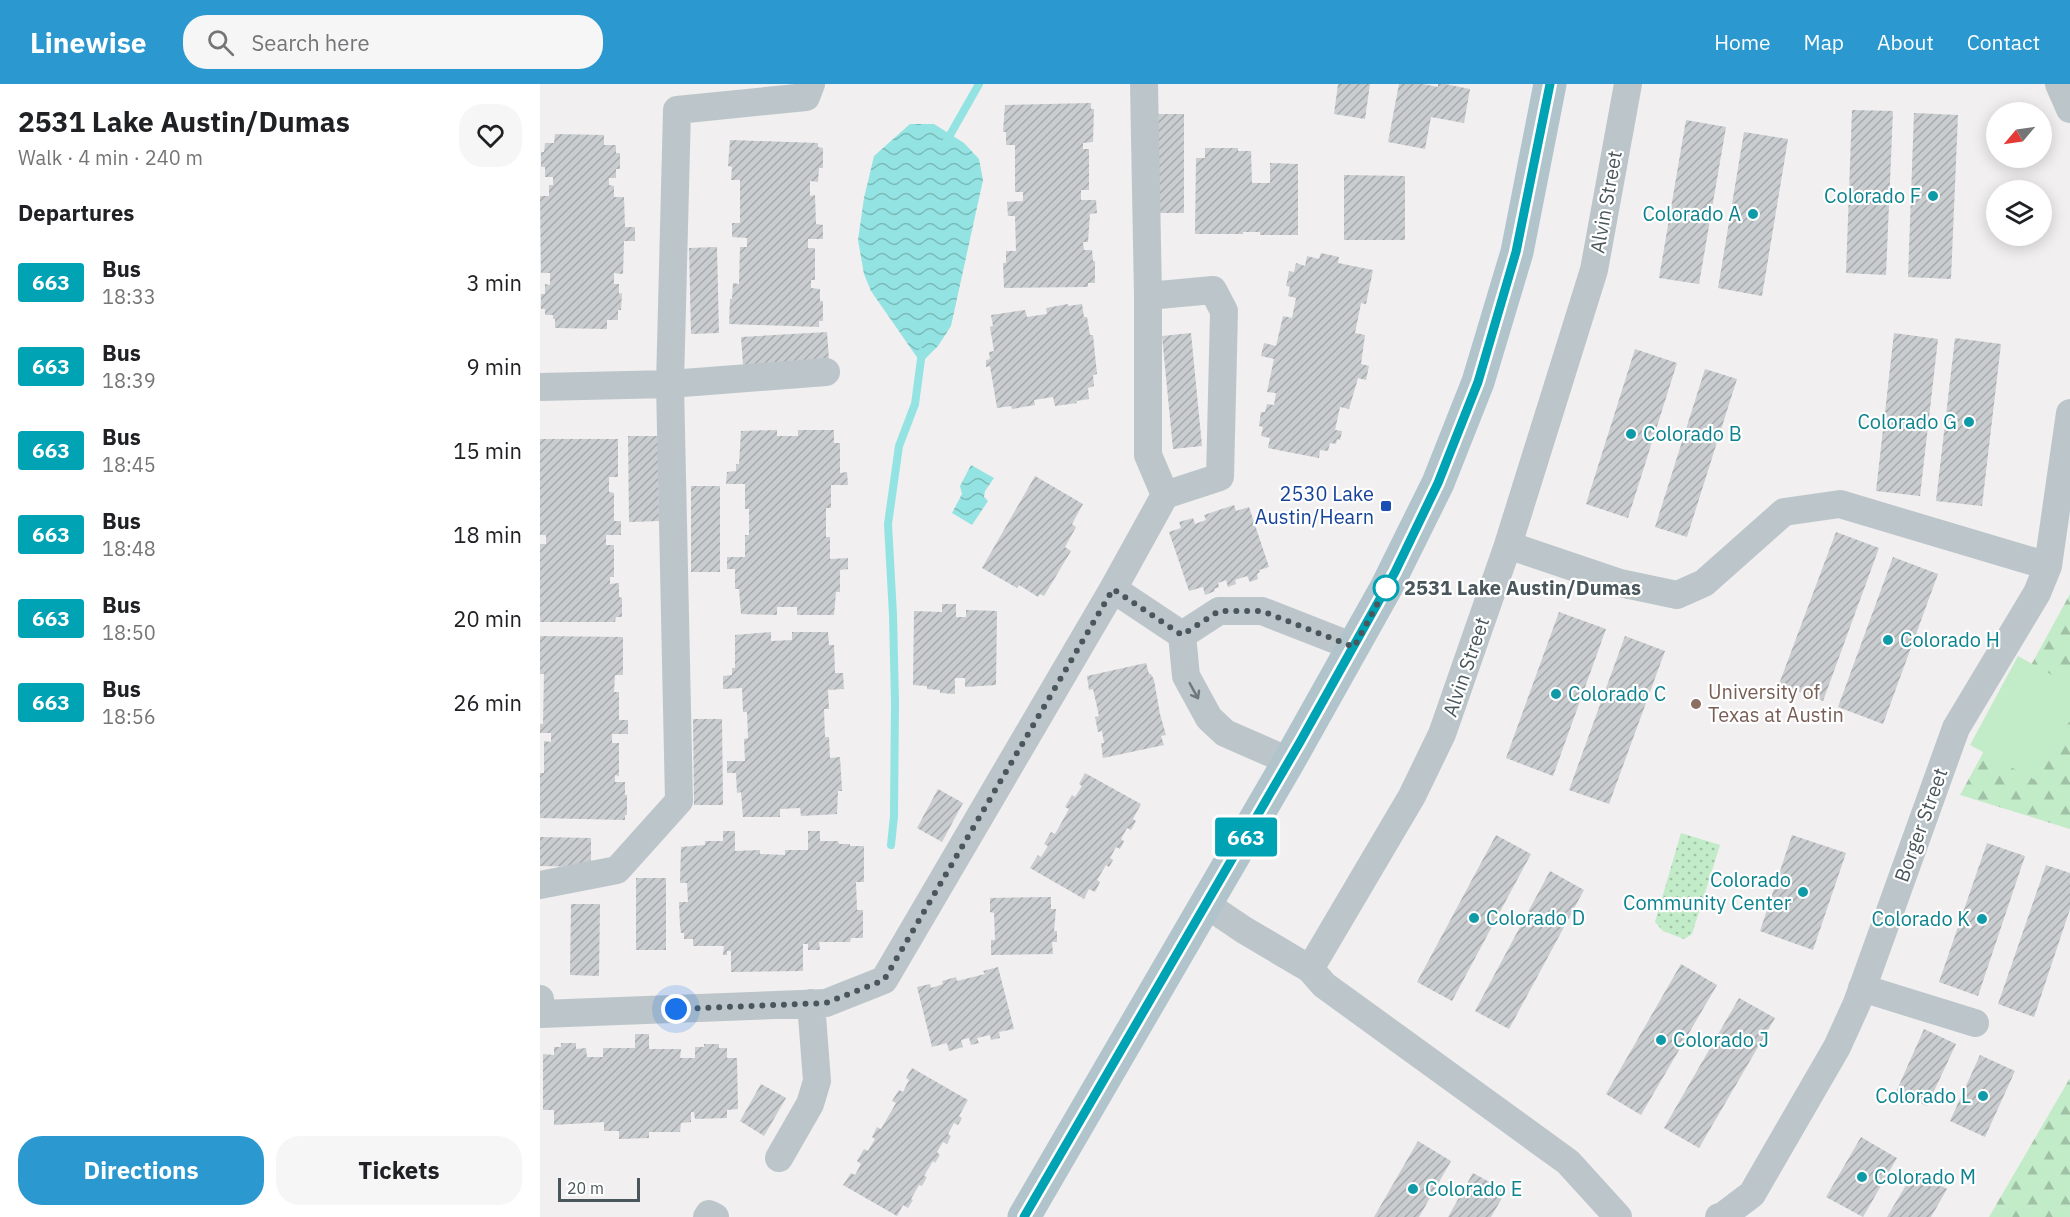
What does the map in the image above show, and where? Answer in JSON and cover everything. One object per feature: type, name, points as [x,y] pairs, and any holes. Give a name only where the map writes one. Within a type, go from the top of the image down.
[{"type":"main road","points":[[1024,1217],[1207,905],[1354,647],[1438,483],[1478,382],[1516,252],[1550,84]]},
{"type":"street","points":[[540,885],[617,870],[679,801],[670,384],[677,111],[806,97],[811,84]]},
{"type":"street","points":[[1144,84],[1148,455],[1165,495]]},
{"type":"street","name":"Alvin Street","points":[[1310,969],[1412,796],[1442,734],[1508,545],[1594,270],[1628,84]]},
{"type":"street","points":[[2059,84],[2070,109]]},
{"type":"street","points":[[540,999],[541,1014],[826,1003],[884,980],[1113,589],[1165,495],[1220,477],[1224,311],[1213,290],[1148,296]]},
{"type":"street","points":[[540,387],[670,384],[826,372]]},
{"type":"street","name":"Borger Street","points":[[1722,1217],[1752,1194],[1838,1047],[1863,988],[1956,728],[2037,594],[2048,566],[2070,413]]},
{"type":"street","points":[[1508,545],[1620,583],[1677,595],[1704,583],[1785,512],[1840,504],[2048,566]]},
{"type":"street","points":[[1113,589],[1182,635]]},
{"type":"street","points":[[1182,635],[1219,611],[1262,611],[1354,647]]},
{"type":"street","points":[[1182,635],[1186,676],[1209,718],[1225,733],[1289,761]]},
{"type":"street","points":[[1207,905],[1310,969],[1324,985],[1568,1162],[1618,1217]]},
{"type":"street","points":[[1863,988],[1975,1023]]},
{"type":"street","points":[[779,1158],[810,1104],[817,1081],[811,1003]]},
{"type":"street","points":[[707,1217],[709,1214],[715,1217]]},
{"type":"green space","points":[[2070,594],[2070,829],[1960,795]]},
{"type":"green space","points":[[2018,656],[2070,685],[2070,720],[2037,781],[1970,745]]},
{"type":"green space","points":[[1681,833],[1720,845],[1692,934],[1684,939],[1663,931],[1655,922]]},
{"type":"green space","points":[[2070,1078],[2070,1217],[1989,1217]]},
{"type":"water","points":[[910,124],[934,124],[964,143],[979,159],[983,180],[951,326],[938,346],[921,363],[871,291],[864,274],[858,240],[864,198],[874,156]]},
{"type":"water","points":[[971,465],[994,478],[985,491],[984,497],[988,501],[972,525],[952,513],[962,494],[960,486]]},
{"type":"building","points":[[1338,84],[1370,84],[1365,119],[1334,114]]},
{"type":"building","points":[[1399,84],[1423,84],[1438,87],[1438,84],[1445,84],[1470,89],[1464,123],[1431,117],[1425,149],[1388,142]]},
{"type":"building","points":[[1091,103],[1091,109],[1094,109],[1093,142],[1083,143],[1083,149],[1089,149],[1089,190],[1081,190],[1081,200],[1096,200],[1097,213],[1090,214],[1088,242],[1083,242],[1084,250],[1092,250],[1093,261],[1095,261],[1095,283],[1088,283],[1088,287],[1004,288],[1003,263],[1006,263],[1006,251],[1016,251],[1015,216],[1008,216],[1007,202],[1023,201],[1023,192],[1015,192],[1015,145],[1006,145],[1006,132],[1003,132],[1005,105]]},
{"type":"building","name":"Colorado F","points":[[1852,110],[1893,111],[1886,275],[1846,273]]},
{"type":"building","name":"Colorado F","points":[[1914,113],[1958,115],[1951,279],[1908,277]]},
{"type":"building","points":[[1155,114],[1184,114],[1184,213],[1155,213]]},
{"type":"building","name":"Colorado A","points":[[1686,120],[1726,127],[1699,284],[1659,278]]},
{"type":"building","name":"Colorado A","points":[[1744,132],[1788,139],[1762,296],[1718,288]]},
{"type":"building","points":[[555,134],[604,135],[604,145],[616,145],[616,153],[620,153],[620,169],[616,169],[616,178],[609,178],[609,185],[614,186],[614,197],[624,197],[625,227],[635,227],[635,241],[624,241],[623,274],[614,273],[614,284],[619,284],[619,294],[622,293],[621,310],[618,310],[618,320],[607,320],[607,329],[555,328],[553,315],[545,315],[545,309],[541,309],[541,294],[545,294],[545,284],[550,285],[550,273],[541,273],[540,196],[549,196],[549,185],[553,185],[553,177],[545,177],[545,167],[541,167],[541,152],[544,152],[545,143],[554,143]]},
{"type":"building","points":[[730,140],[818,143],[818,147],[823,148],[823,168],[819,168],[818,182],[810,181],[810,196],[815,195],[816,224],[823,225],[823,239],[808,239],[808,248],[815,248],[815,280],[811,280],[811,288],[820,289],[820,301],[823,301],[823,321],[819,321],[819,327],[729,324],[733,283],[739,284],[740,247],[747,247],[747,238],[732,237],[732,223],[740,223],[740,180],[731,180],[732,167],[728,166]]},
{"type":"building","points":[[1205,148],[1238,148],[1238,151],[1251,151],[1252,183],[1270,183],[1270,163],[1298,164],[1298,235],[1260,235],[1260,232],[1195,234],[1196,158],[1205,158]]},
{"type":"building","points":[[1344,175],[1405,176],[1405,240],[1344,240]]},
{"type":"building","points":[[717,247],[719,333],[691,334],[689,248]]},
{"type":"building","points":[[1321,253],[1339,257],[1338,263],[1373,270],[1366,304],[1361,303],[1355,333],[1365,335],[1361,364],[1369,366],[1366,380],[1358,378],[1349,409],[1340,407],[1335,430],[1342,431],[1340,440],[1337,439],[1336,444],[1330,443],[1328,451],[1320,450],[1319,458],[1268,448],[1270,438],[1261,436],[1263,427],[1259,426],[1261,412],[1265,412],[1267,404],[1274,405],[1276,393],[1267,392],[1274,359],[1261,356],[1264,343],[1276,346],[1283,316],[1292,318],[1296,298],[1288,296],[1290,287],[1286,286],[1289,271],[1294,272],[1296,263],[1305,266],[1307,256],[1319,259]]},
{"type":"building","points":[[1068,304],[1068,306],[1082,304],[1090,335],[1093,335],[1097,374],[1093,375],[1094,386],[1088,388],[1089,399],[1055,406],[1053,397],[1034,400],[1035,405],[1012,409],[1011,406],[997,408],[990,366],[986,367],[986,360],[990,359],[989,352],[994,351],[990,327],[993,326],[991,315],[1025,310],[1027,317],[1047,314],[1046,308]]},
{"type":"building","points":[[827,332],[829,360],[743,365],[741,337]]},
{"type":"building","points":[[1191,333],[1202,446],[1173,449],[1162,336]]},
{"type":"building","name":"Colorado G","points":[[1894,333],[1938,339],[1920,496],[1876,491]]},
{"type":"building","name":"Colorado G","points":[[1955,338],[2001,344],[1982,506],[1936,501]]},
{"type":"building","name":"Colorado B","points":[[1635,349],[1677,363],[1628,518],[1586,504]]},
{"type":"building","name":"Colorado B","points":[[1705,369],[1737,379],[1687,537],[1655,527]]},
{"type":"building","points":[[777,430],[777,436],[798,436],[798,430],[834,430],[834,443],[840,443],[840,473],[847,472],[848,485],[831,485],[831,508],[826,508],[826,537],[830,537],[830,559],[848,558],[848,569],[840,570],[840,592],[836,592],[834,615],[797,615],[797,607],[777,607],[777,615],[741,614],[739,589],[735,589],[735,569],[727,569],[727,557],[745,557],[745,535],[749,535],[749,509],[745,509],[745,484],[726,484],[727,472],[736,471],[736,464],[739,464],[741,431]]},
{"type":"building","points":[[628,436],[658,436],[659,521],[629,522]]},
{"type":"building","points":[[540,439],[618,439],[618,477],[609,477],[609,492],[614,493],[614,521],[621,521],[621,535],[606,535],[606,545],[614,545],[614,577],[610,577],[610,584],[619,583],[619,597],[622,598],[622,617],[616,617],[615,622],[540,622],[540,544],[546,544],[546,535],[540,535]]},
{"type":"building","points":[[1035,476],[1083,504],[1072,524],[1076,527],[1065,547],[1071,551],[1044,596],[1040,594],[1038,597],[1019,585],[1017,588],[982,568]]},
{"type":"building","points":[[691,486],[720,486],[720,572],[691,572]]},
{"type":"building","points":[[1234,505],[1236,511],[1249,507],[1269,567],[1259,570],[1258,579],[1250,582],[1247,576],[1235,580],[1236,584],[1228,587],[1226,580],[1218,583],[1219,587],[1214,589],[1215,591],[1205,595],[1203,587],[1189,591],[1169,532],[1181,528],[1179,522],[1193,518],[1195,524],[1206,520],[1204,515]]},
{"type":"building","name":"Colorado H","points":[[1836,532],[1879,548],[1823,701],[1779,684]]},
{"type":"building","name":"Colorado H","points":[[1893,557],[1938,574],[1883,724],[1838,707]]},
{"type":"building","points":[[942,604],[956,604],[956,617],[966,617],[966,610],[997,611],[996,685],[965,687],[965,678],[955,678],[955,694],[940,693],[940,690],[927,689],[927,686],[913,685],[914,611],[942,612]]},
{"type":"building","name":"Colorado C","points":[[1559,612],[1606,629],[1553,776],[1506,758]]},
{"type":"building","points":[[771,632],[771,641],[792,640],[792,632],[828,632],[829,645],[834,645],[835,673],[843,673],[844,689],[828,690],[829,709],[824,709],[825,737],[829,737],[830,758],[840,757],[842,791],[838,791],[837,814],[801,816],[800,808],[780,809],[780,817],[743,817],[741,792],[737,793],[736,773],[727,773],[727,761],[745,761],[744,739],[748,738],[747,712],[743,712],[742,688],[723,689],[723,676],[732,675],[732,668],[735,668],[735,635]]},
{"type":"building","points":[[540,636],[623,637],[623,675],[615,675],[614,692],[619,692],[619,720],[628,720],[628,734],[612,734],[612,743],[619,743],[619,776],[615,775],[615,782],[625,782],[627,815],[625,815],[625,820],[540,818],[540,773],[544,773],[544,741],[551,742],[551,733],[540,733],[540,724],[543,724],[544,674],[540,674]]},
{"type":"building","name":"Colorado C","points":[[1625,636],[1665,651],[1609,804],[1569,790]]},
{"type":"building","points":[[1146,663],[1149,674],[1154,680],[1166,735],[1161,736],[1164,745],[1103,758],[1102,731],[1098,732],[1095,717],[1099,716],[1093,689],[1089,690],[1087,676]]},
{"type":"building","points":[[693,719],[722,719],[723,805],[694,805]]},
{"type":"building","points":[[1085,773],[1141,804],[1133,819],[1136,821],[1131,830],[1127,828],[1121,839],[1124,841],[1120,849],[1116,847],[1110,858],[1113,860],[1109,867],[1106,865],[1097,880],[1100,882],[1095,892],[1089,889],[1084,899],[1030,868],[1038,855],[1041,857],[1048,846],[1044,844],[1051,832],[1055,834],[1069,809],[1065,807],[1072,795],[1075,797],[1082,786],[1079,784]]},
{"type":"building","points":[[938,789],[963,803],[942,842],[917,828]]},
{"type":"building","points":[[723,831],[735,831],[735,851],[760,850],[760,854],[785,855],[785,850],[808,850],[808,831],[820,831],[820,841],[838,841],[839,844],[864,846],[864,882],[856,882],[857,910],[863,910],[863,938],[851,938],[850,942],[819,942],[820,950],[808,950],[808,944],[803,944],[803,971],[731,972],[731,951],[723,955],[724,946],[693,946],[693,939],[684,939],[680,926],[679,902],[688,902],[687,883],[680,883],[681,847],[705,845],[705,841],[723,841]]},
{"type":"building","name":"Colorado D","points":[[1496,835],[1531,854],[1452,1001],[1417,982]]},
{"type":"building","name":"Colorado Community Center","points":[[1792,835],[1846,853],[1813,950],[1760,931]]},
{"type":"building","points":[[540,837],[591,838],[591,867],[540,866]]},
{"type":"building","name":"Colorado K","points":[[1987,843],[2025,856],[1978,996],[1939,982]]},
{"type":"building","name":"Colorado K","points":[[2046,865],[2070,873],[2070,909],[2034,1017],[1998,1004]]},
{"type":"building","name":"Colorado D","points":[[1550,871],[1584,890],[1509,1029],[1475,1011]]},
{"type":"building","points":[[636,878],[666,878],[666,950],[636,950]]},
{"type":"building","points":[[1051,897],[1051,909],[1056,909],[1054,931],[1057,931],[1057,942],[1052,942],[1053,954],[991,955],[991,940],[995,940],[994,913],[990,912],[990,898]]},
{"type":"building","points":[[571,904],[600,904],[599,976],[570,975]]},
{"type":"building","name":"Colorado J","points":[[1681,964],[1717,985],[1641,1115],[1606,1094]]},
{"type":"building","points":[[998,967],[1014,1029],[999,1032],[1000,1038],[991,1040],[990,1035],[977,1038],[979,1043],[971,1045],[969,1038],[961,1040],[963,1047],[949,1051],[947,1043],[932,1047],[917,987],[930,984],[931,988],[943,984],[942,981],[956,977],[957,981],[985,974],[983,971]]},
{"type":"building","name":"Colorado J","points":[[1739,998],[1775,1018],[1699,1148],[1664,1128]]},
{"type":"building","name":"Colorado L","points":[[1924,1029],[1956,1044],[1927,1106],[1896,1092]]},
{"type":"building","points":[[635,1034],[649,1034],[649,1049],[681,1049],[680,1058],[695,1058],[695,1047],[704,1047],[704,1044],[719,1044],[719,1048],[727,1048],[727,1058],[737,1058],[738,1109],[727,1110],[727,1118],[695,1119],[694,1112],[691,1112],[691,1122],[681,1123],[680,1132],[649,1132],[649,1138],[619,1139],[619,1131],[604,1131],[604,1122],[554,1125],[554,1110],[543,1110],[543,1054],[554,1055],[554,1047],[561,1047],[561,1043],[576,1043],[576,1049],[586,1048],[587,1057],[603,1057],[603,1048],[635,1048]]},
{"type":"building","name":"Colorado L","points":[[1980,1055],[2015,1071],[1985,1137],[1950,1121]]},
{"type":"building","points":[[912,1068],[968,1100],[959,1116],[962,1118],[958,1125],[954,1123],[948,1134],[951,1136],[947,1144],[943,1142],[937,1152],[940,1155],[935,1163],[933,1161],[924,1176],[927,1177],[922,1186],[919,1185],[908,1208],[903,1205],[897,1216],[843,1185],[851,1173],[855,1175],[861,1164],[857,1161],[864,1149],[868,1151],[875,1139],[872,1137],[877,1127],[881,1129],[896,1103],[892,1101],[899,1090],[903,1092],[909,1080],[906,1078]]},
{"type":"building","points":[[761,1084],[786,1098],[764,1136],[740,1121]]},
{"type":"building","name":"Colorado M","points":[[1861,1137],[1897,1158],[1863,1217],[1826,1197]]},
{"type":"building","name":"Colorado E","points":[[1418,1141],[1451,1161],[1419,1217],[1374,1217]]},
{"type":"building","name":"Colorado M","points":[[1915,1170],[1947,1189],[1931,1217],[1887,1217]]},
{"type":"building","name":"Colorado E","points":[[1473,1173],[1506,1191],[1491,1217],[1448,1217]]},
{"type":"waterway","points":[[946,142],[979,84]]},
{"type":"waterway","points":[[891,845],[894,816],[895,702],[888,524],[899,446],[915,404],[922,352]]},
{"type":"bus line","name":"663","points":[[1024,1217],[1207,905],[1354,647],[1395,572],[1438,483],[1478,382],[1516,252],[1550,84]]},
{"type":"place","name":"Colorado F","points":[[1933,196]]},
{"type":"place","name":"Colorado A","points":[[1753,214]]},
{"type":"place","name":"Colorado G","points":[[1969,422]]},
{"type":"place","name":"Colorado B","points":[[1631,434]]},
{"type":"place","name":"2530 Lake Austin/Hearn","points":[[1386,506]]},
{"type":"place","name":"2531 Lake Austin/Dumas","points":[[1386,588]]},
{"type":"place","name":"Colorado H","points":[[1888,640]]},
{"type":"place","name":"Colorado C","points":[[1556,694]]},
{"type":"place","name":"University of Texas at Austin","points":[[1696,704]]},
{"type":"place","name":"Colorado Community Center","points":[[1803,892]]},
{"type":"place","name":"Colorado D","points":[[1474,918]]},
{"type":"place","name":"Colorado K","points":[[1982,919]]},
{"type":"place","name":"Colorado J","points":[[1661,1040]]},
{"type":"place","name":"Colorado L","points":[[1983,1096]]},
{"type":"place","name":"Colorado M","points":[[1862,1177]]},
{"type":"place","name":"Colorado E","points":[[1413,1189]]},
{"type":"route","points":[[676,1009],[826,1003],[884,980],[1113,589],[1182,635],[1219,611],[1262,611],[1354,647],[1386,588]]}]
